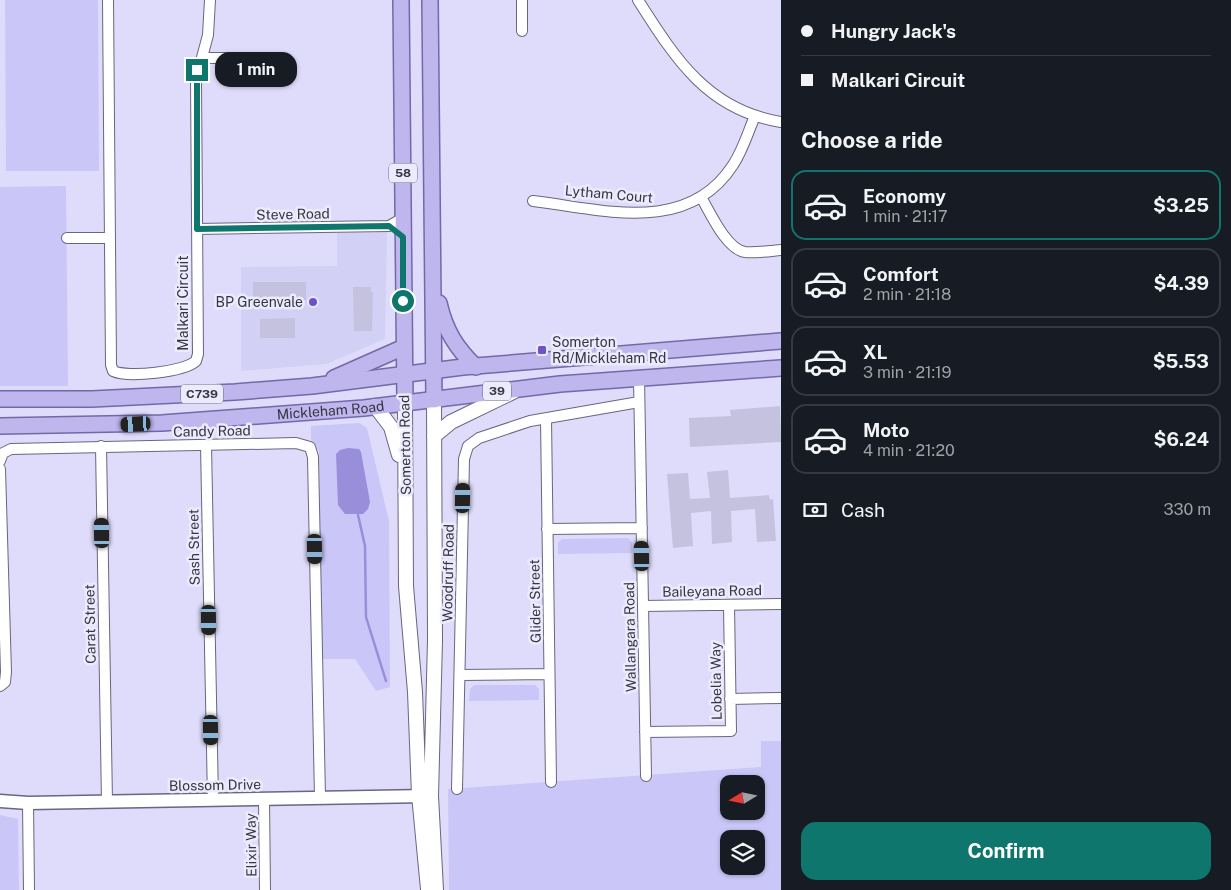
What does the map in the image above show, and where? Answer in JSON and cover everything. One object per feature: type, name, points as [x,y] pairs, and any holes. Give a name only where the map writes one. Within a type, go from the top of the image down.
[{"type":"main road","name":"Somerton Road","points":[[401,0],[406,586],[425,796],[435,860],[436,890]]},
{"type":"main road","name":"Somerton Road","points":[[428,890],[425,796],[435,640],[430,0]]},
{"type":"main road","points":[[433,280],[442,318],[452,339],[459,351],[476,367]]},
{"type":"main road","name":"Mickleham Road","points":[[0,400],[92,399],[312,386],[434,371],[781,341]]},
{"type":"main road","points":[[312,386],[340,376],[404,347]]},
{"type":"main road","name":"Mickleham Road","points":[[0,426],[146,424],[375,406],[520,388],[781,368]]},
{"type":"main road","points":[[434,436],[451,422],[520,388]]},
{"type":"main road","points":[[375,406],[391,427],[405,480]]},
{"type":"street","name":"Malkari Circuit","points":[[108,0],[111,365],[113,371],[125,374],[162,371],[191,365],[198,354],[196,80],[210,17],[210,0]]},
{"type":"street","points":[[522,0],[522,31]]},
{"type":"street","points":[[638,0],[675,56],[692,77],[719,98],[755,116],[781,122]]},
{"type":"street","points":[[202,58],[239,58]]},
{"type":"street","name":"Lytham Court","points":[[533,201],[647,214],[673,209],[701,197],[715,186],[732,166],[755,116]]},
{"type":"street","points":[[701,197],[728,240],[736,248],[749,252],[781,250]]},
{"type":"street","points":[[403,218],[389,226],[403,237]]},
{"type":"street","name":"Steve Road","points":[[197,229],[389,226]]},
{"type":"street","points":[[67,238],[110,238]]},
{"type":"street","name":"Wallangara Road","points":[[639,378],[646,776]]},
{"type":"street","name":"Woodruff Road","points":[[457,789],[464,458],[468,446],[479,438],[530,421],[639,402]]},
{"type":"street","name":"Glider Street","points":[[546,419],[551,782]]},
{"type":"street","name":"Candy Road","points":[[2,457],[11,449],[101,446],[300,443],[310,447],[313,453],[320,798]]},
{"type":"street","name":"Sash Street","points":[[206,444],[213,800]]},
{"type":"street","name":"Carat Street","points":[[101,446],[107,802]]},
{"type":"street","points":[[0,469],[6,672],[5,682],[0,686]]},
{"type":"street","points":[[547,529],[642,528]]},
{"type":"street","name":"Baileyana Road","points":[[643,606],[781,604]]},
{"type":"street","name":"Lobelia Way","points":[[645,732],[731,731],[730,605]]},
{"type":"street","points":[[460,675],[549,674]]},
{"type":"street","points":[[730,699],[781,698]]},
{"type":"street","name":"Blossom Drive","points":[[0,801],[28,803],[425,796]]},
{"type":"street","name":"Elixir Way","points":[[264,799],[265,890]]},
{"type":"street","points":[[28,803],[29,890]]},
{"type":"street","points":[[435,860],[440,869],[441,890]]},
{"type":"shaded area","points":[[5,0],[98,0],[99,171],[6,171]]},
{"type":"shaded area","points":[[66,186],[68,386],[0,386],[0,187]]},
{"type":"shaded area","name":"BP Greenvale","points":[[387,232],[385,339],[326,364],[241,371],[241,267],[337,266],[337,233]]},
{"type":"shaded area","points":[[359,423],[367,428],[389,521],[390,687],[376,691],[355,659],[322,659],[319,451],[311,439],[311,426]]},
{"type":"shaded area","points":[[348,448],[359,449],[361,452],[370,502],[368,509],[363,514],[345,514],[338,505],[336,454],[340,450]]},
{"type":"shaded area","points":[[628,538],[632,542],[632,553],[558,554],[558,543],[562,539]]},
{"type":"shaded area","points":[[474,685],[535,685],[539,689],[539,700],[469,701],[470,689]]},
{"type":"shaded area","points":[[761,741],[781,741],[781,890],[449,890],[448,789],[761,767]]},
{"type":"shaded area","points":[[0,815],[18,819],[19,890],[0,890]]},
{"type":"building","points":[[253,282],[306,282],[306,300],[253,300]]},
{"type":"building","points":[[353,287],[371,287],[371,292],[373,292],[372,331],[354,331]]},
{"type":"building","points":[[295,318],[295,338],[260,338],[260,319]]},
{"type":"building","points":[[780,406],[781,442],[690,447],[689,418],[731,416],[730,410]]},
{"type":"building","points":[[728,470],[730,498],[769,495],[770,500],[773,499],[776,541],[757,542],[755,509],[731,511],[732,542],[712,544],[711,511],[691,513],[693,546],[673,548],[667,474],[688,473],[690,499],[710,498],[707,472]]},
{"type":"waterway","points":[[358,515],[365,546],[366,617],[386,681]]},
{"type":"place","name":"BP Greenvale","points":[[313,302]]},
{"type":"place","name":"Somerton Rd/Mickleham Rd","points":[[542,350]]},
{"type":"route","points":[[197,70],[197,229],[389,226],[403,237],[403,301]]}]
